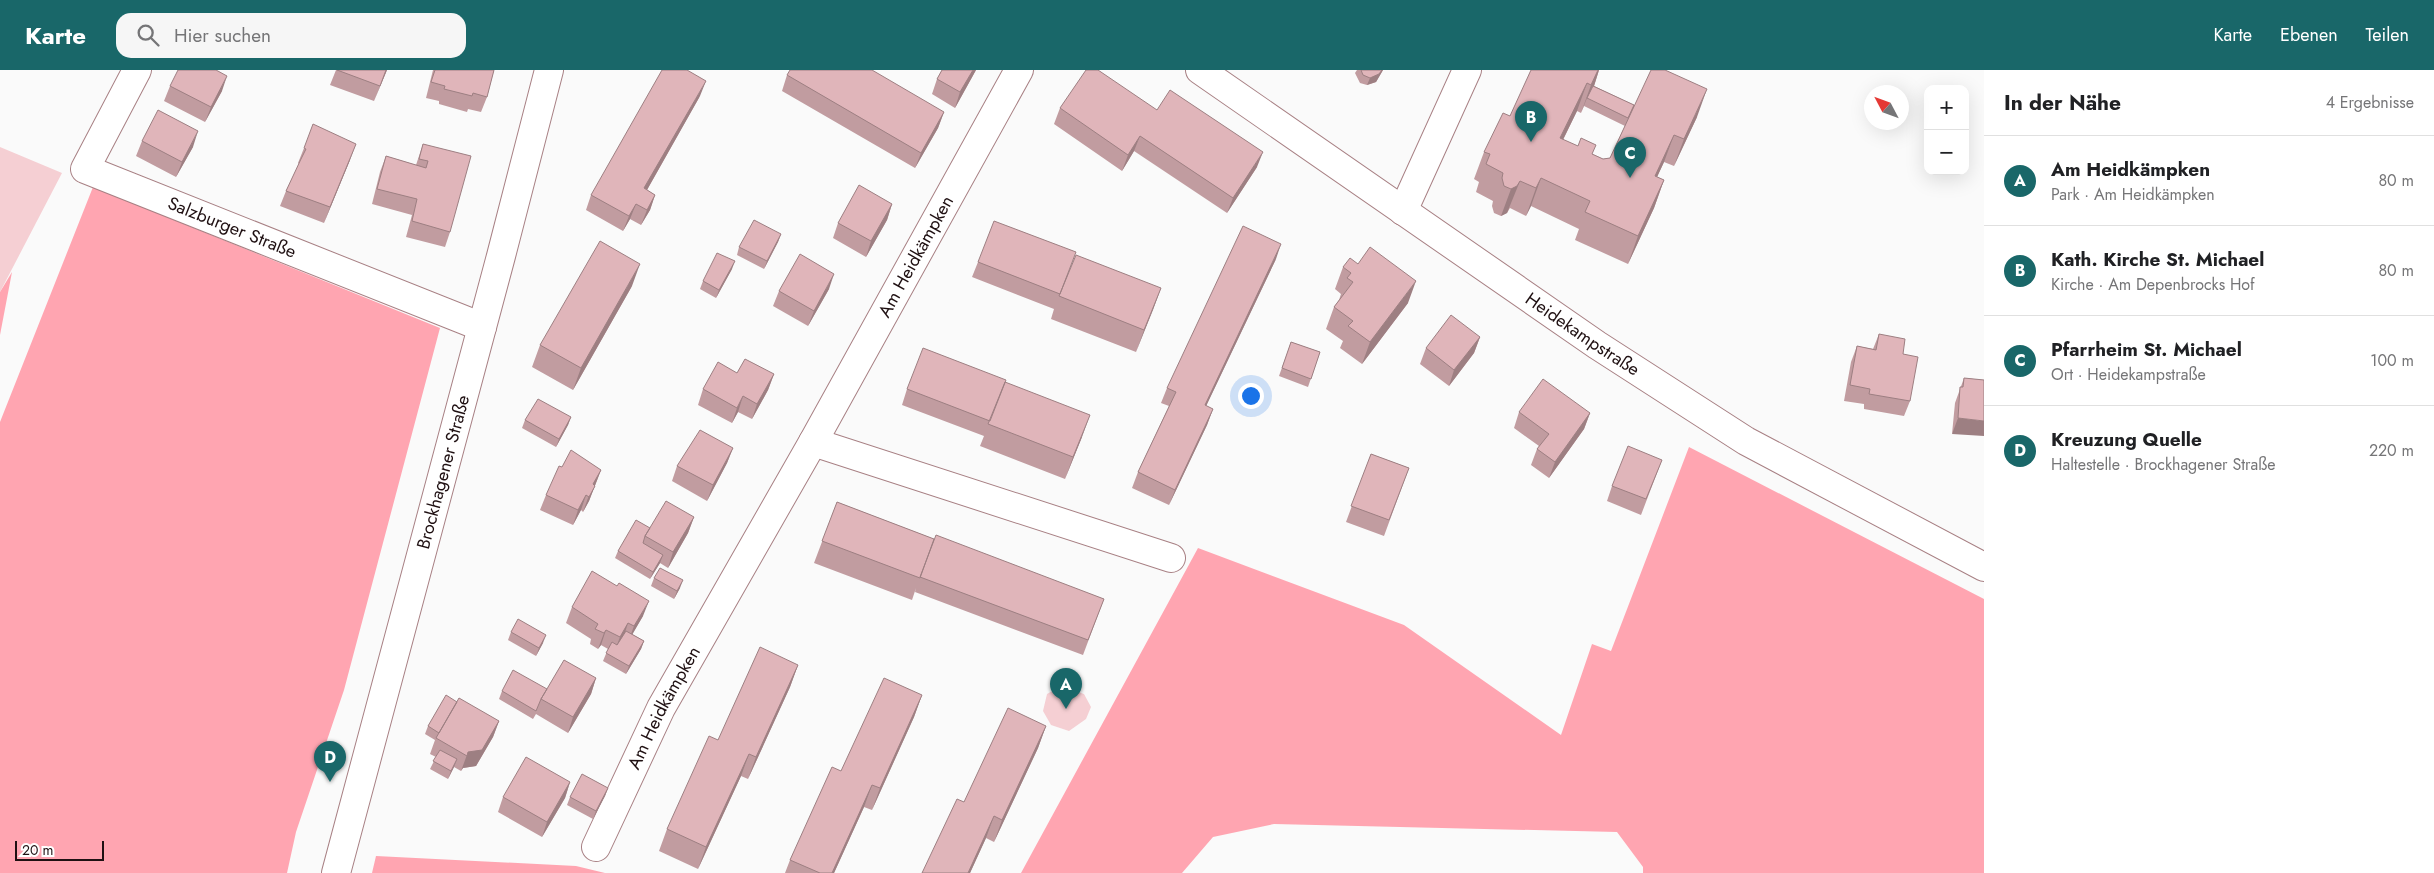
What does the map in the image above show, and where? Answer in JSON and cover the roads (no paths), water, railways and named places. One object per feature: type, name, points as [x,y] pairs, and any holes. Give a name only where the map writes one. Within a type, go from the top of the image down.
[{"type":"street","name":"Salzburger Straße","points":[[137,70],[86,169],[482,327]]},
{"type":"street","name":"Brockhagener Straße","points":[[336,873],[549,70]]},
{"type":"street","name":"Am Heidkämpken","points":[[596,847],[661,708],[813,442],[1019,70]]},
{"type":"street","name":"Heidekampstraße","points":[[1200,70],[1596,345],[1746,441],[1984,567]]},
{"type":"street","points":[[1403,211],[1467,70]]},
{"type":"street","points":[[813,442],[1172,558]]},
{"type":"place","name":"Kath. Kirche St. Michael","points":[[1531,142]]},
{"type":"place","name":"Pfarrheim St. Michael","points":[[1630,178]]},
{"type":"place","name":"Am Heidkämpken","points":[[1066,709]]},
{"type":"place","name":"Kreuzung Quelle","points":[[330,782]]}]
